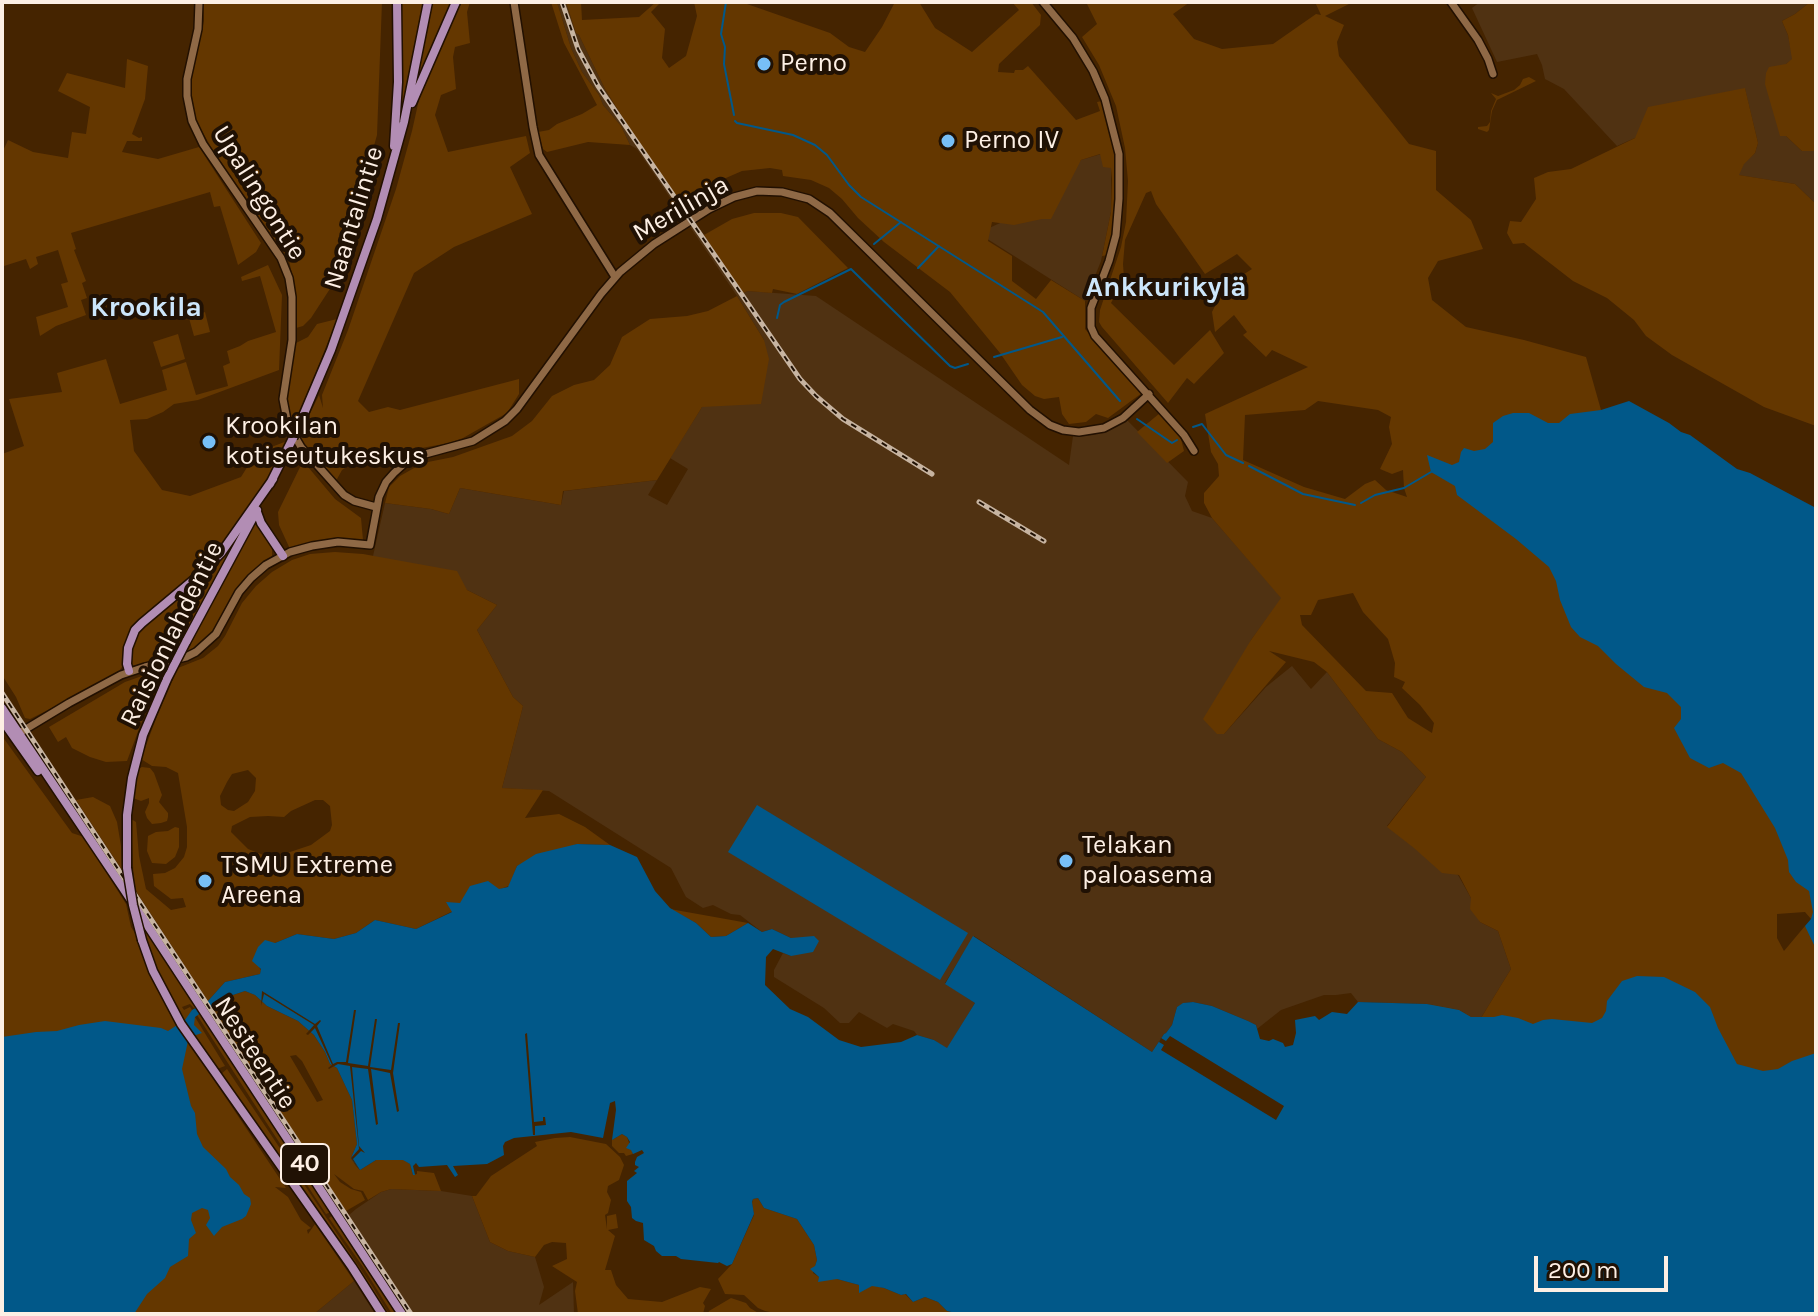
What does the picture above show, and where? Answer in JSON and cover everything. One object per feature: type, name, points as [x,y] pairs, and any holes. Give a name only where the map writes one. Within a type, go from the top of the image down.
[{"type":"main road","points":[[392,167],[397,91],[397,2]]},
{"type":"main road","name":"Naantalintie","points":[[293,438],[354,290],[404,122],[428,2]]},
{"type":"main road","points":[[404,122],[456,2]]},
{"type":"main road","name":"Raisionlahdentie","points":[[293,438],[167,679],[143,735],[129,792],[127,868],[142,940],[153,971],[181,1024],[382,1314]]},
{"type":"main road","points":[[129,671],[128,648],[135,630],[221,553],[273,479]]},
{"type":"main road","points":[[257,511],[261,523],[283,556]]},
{"type":"main road","name":"Nesteentie","points":[[2,708],[402,1314]]},
{"type":"main road","name":"Nesteentie","points":[[2,720],[17,735]]},
{"type":"street","name":"Upalingontie","points":[[199,2],[198,29],[187,79],[192,121],[203,144],[281,258],[289,278],[292,340],[283,399],[288,425],[299,444],[344,495],[376,507]]},
{"type":"street","points":[[514,2],[539,155],[615,277]]},
{"type":"street","points":[[1043,2],[1073,38],[1093,71],[1105,99],[1119,154],[1116,235],[1091,308],[1091,327],[1095,336],[1149,394],[1194,451]]},
{"type":"street","points":[[1451,2],[1478,40],[1493,74]]},
{"type":"street","name":"Merilinja","points":[[283,556],[325,543],[370,545],[376,507],[386,482],[405,463],[423,455],[463,446],[498,426],[511,415],[615,277],[644,251],[725,200],[757,191],[791,193],[821,206],[842,223],[1030,410],[1050,425],[1071,432],[1096,431],[1123,418],[1149,394]]},
{"type":"street","points":[[17,735],[129,671],[186,657],[204,647],[216,634],[243,586],[266,565],[283,556]]},
{"type":"shaded area","points":[[203,2],[382,2],[377,135],[337,278],[303,326],[296,328],[295,289],[289,260],[196,121],[191,81],[204,21]]},
{"type":"shaded area","points":[[399,2],[424,2],[401,120],[397,120]]},
{"type":"shaded area","points":[[432,2],[453,2],[416,84],[429,23]]},
{"type":"shaded area","points":[[459,2],[470,2],[467,12],[470,43],[455,47],[456,89],[441,95],[435,115],[448,152],[526,136],[530,153],[510,167],[532,214],[454,247],[414,273],[358,401],[369,412],[388,407],[400,410],[519,379],[519,394],[507,413],[463,438],[416,449],[365,455],[342,470],[336,481],[311,455],[299,436],[319,395],[323,408],[322,395],[348,330],[396,189],[422,86]]},
{"type":"shaded area","points":[[551,2],[557,2],[582,72],[621,126],[630,145],[588,142],[547,152],[543,149],[538,132],[549,130],[597,105],[564,43]]},
{"type":"shaded area","points":[[557,2],[566,2],[576,33],[605,89],[743,293],[816,296],[1069,465],[1073,436],[1093,435],[1126,419],[1188,482],[1185,496],[1192,511],[1212,518],[1282,598],[1251,640],[1224,734],[1266,687],[1292,666],[1311,689],[1327,672],[1378,739],[1402,752],[1426,777],[1387,826],[1458,875],[1480,922],[1498,931],[1511,969],[1481,1018],[1427,1004],[1358,1002],[1351,993],[1324,995],[1281,1010],[1257,1029],[1248,1021],[1212,1006],[1193,1002],[1177,1007],[1172,1025],[1152,1052],[974,936],[945,983],[975,1003],[947,1049],[914,1031],[893,1024],[887,1028],[859,1012],[849,1023],[840,1023],[824,1008],[774,977],[774,970],[783,953],[791,956],[791,938],[772,929],[762,932],[740,915],[713,905],[703,908],[686,897],[671,868],[549,791],[502,788],[523,706],[513,697],[477,630],[497,605],[467,590],[373,556],[385,503],[449,514],[460,488],[561,505],[564,491],[657,480],[648,495],[667,505],[688,469],[670,458],[702,407],[764,340],[582,72]]},
{"type":"shaded area","points":[[566,2],[581,2],[582,20],[639,17],[656,2],[661,2],[651,12],[665,29],[662,58],[669,68],[686,56],[697,16],[694,2],[746,2],[830,33],[849,47],[865,52],[895,2],[919,2],[935,28],[972,52],[1019,10],[1012,2],[1031,2],[1041,15],[1040,25],[999,64],[998,72],[1014,73],[1028,66],[1076,120],[1100,111],[1097,102],[1102,101],[1115,150],[1117,182],[1111,246],[1108,255],[1102,256],[1111,212],[1112,179],[1111,168],[1103,167],[1100,154],[1081,160],[1051,219],[1014,225],[992,222],[988,241],[1012,256],[1012,281],[1036,299],[1051,280],[1085,301],[1085,329],[1142,393],[1108,418],[1096,414],[1086,422],[1069,424],[1062,414],[1059,397],[1044,399],[1022,385],[950,292],[884,242],[829,188],[811,180],[783,176],[782,170],[770,168],[742,171],[703,188],[682,204],[605,89],[576,33]]},
{"type":"shaded area","points":[[1086,2],[1190,2],[1173,14],[1194,39],[1222,49],[1273,44],[1316,14],[1321,15],[1315,2],[1353,2],[1325,16],[1344,25],[1337,42],[1339,56],[1409,144],[1436,151],[1436,190],[1471,220],[1483,249],[1438,261],[1428,278],[1432,300],[1466,327],[1586,357],[1601,410],[1726,743],[1798,839],[1816,921],[1805,912],[1777,914],[1777,938],[1784,951],[1805,926],[1816,935],[1816,1067],[1784,1084],[1602,1030],[1496,1027],[1427,1004],[1481,1018],[1511,969],[1498,931],[1480,922],[1470,909],[1471,898],[1459,875],[1442,873],[1387,827],[1426,777],[1402,752],[1378,739],[1327,672],[1314,662],[1269,651],[1286,662],[1224,734],[1217,734],[1203,719],[1251,640],[1281,598],[1212,518],[1204,503],[1204,493],[1219,476],[1218,464],[1211,452],[1205,414],[1308,367],[1272,350],[1266,357],[1243,335],[1247,332],[1234,315],[1215,332],[1212,312],[1218,300],[1216,292],[1252,269],[1237,254],[1205,274],[1156,204],[1151,191],[1146,193],[1125,240],[1124,278],[1111,303],[1174,365],[1210,330],[1224,353],[1194,384],[1187,378],[1168,403],[1102,327],[1100,310],[1126,222],[1128,181],[1116,106],[1099,65],[1082,37],[1097,24]],"holes":[[[1318,401],[1378,410],[1391,417],[1392,444],[1380,469],[1392,474],[1403,470],[1407,497],[1386,490],[1375,480],[1345,499],[1304,487],[1243,460],[1245,415],[1305,410]],[[1353,593],[1363,612],[1388,639],[1395,663],[1394,677],[1405,682],[1402,688],[1434,723],[1432,733],[1408,718],[1392,693],[1366,691],[1302,625],[1300,615],[1311,615],[1318,600]]]},
{"type":"shaded area","points":[[1480,2],[1810,2],[1782,21],[1793,59],[1786,64],[1780,136],[1786,136],[1802,151],[1816,150],[1816,204],[1795,184],[1738,175],[1744,163],[1755,153],[1758,143],[1745,89],[1617,146],[1564,89],[1545,79],[1537,54],[1497,62],[1472,8]]},
{"type":"shaded area","points":[[1810,2],[1816,2],[1816,150],[1802,151],[1786,136],[1780,136],[1765,84],[1769,67],[1786,64],[1792,59],[1782,21]]},
{"type":"shaded area","points":[[127,59],[148,66],[145,99],[132,134],[142,137],[142,141],[127,141],[122,152],[158,159],[199,147],[261,243],[256,252],[238,265],[220,206],[214,207],[210,192],[71,233],[86,281],[82,283],[87,298],[81,300],[86,315],[56,326],[40,336],[36,317],[68,307],[61,284],[68,282],[58,250],[36,257],[38,264],[30,269],[26,259],[4,266],[2,275],[2,153],[8,140],[33,152],[68,158],[72,132],[86,134],[90,107],[58,91],[67,73],[125,88]]},
{"type":"shaded area","points":[[1529,77],[1536,81],[1497,100],[1489,130],[1478,129],[1490,122],[1491,111],[1496,99],[1491,93],[1498,96],[1514,90],[1523,79]]},
{"type":"shaded area","points":[[1745,88],[1758,143],[1755,153],[1744,164],[1739,175],[1795,184],[1816,204],[1816,426],[1764,407],[1672,355],[1646,336],[1634,320],[1607,298],[1573,281],[1524,243],[1513,244],[1507,233],[1510,221],[1521,222],[1536,199],[1534,178],[1548,172],[1571,169],[1635,138],[1648,107]]},
{"type":"shaded area","points":[[1101,154],[1111,168],[1111,212],[1101,261],[1085,301],[978,233],[1051,200],[1081,160]]},
{"type":"shaded area","points":[[754,213],[781,213],[798,217],[848,268],[797,294],[773,289],[772,293],[743,293],[704,235],[732,219]]},
{"type":"shaded area","points":[[268,265],[282,295],[279,370],[198,400],[174,404],[147,419],[130,420],[134,451],[162,490],[190,496],[241,477],[256,453],[287,441],[275,465],[237,528],[197,575],[141,620],[119,671],[30,719],[25,718],[2,675],[2,454],[24,446],[9,399],[62,392],[57,373],[106,359],[120,404],[167,390],[162,370],[186,362],[196,395],[228,386],[223,366],[230,363],[227,351],[276,332],[260,276],[242,281],[241,277]]},
{"type":"shaded area","points":[[737,296],[764,340],[769,359],[761,404],[702,407],[657,480],[563,491],[561,505],[460,488],[449,514],[385,503],[389,487],[400,476],[423,463],[453,457],[512,436],[532,421],[552,396],[574,385],[594,380],[610,365],[622,337],[650,319],[708,311]]},
{"type":"shaded area","points":[[205,312],[210,332],[194,336],[189,318]]},
{"type":"shaded area","points":[[337,319],[293,427],[286,399],[294,344],[308,337],[317,324]]},
{"type":"shaded area","points":[[178,334],[185,359],[161,367],[153,342]]},
{"type":"shaded area","points":[[1160,413],[1181,439],[1184,451],[1167,463],[1137,432]]},
{"type":"shaded area","points":[[303,461],[335,499],[361,518],[363,540],[324,540],[290,549],[279,525],[278,512]]},
{"type":"shaded area","points":[[257,524],[272,545],[272,556],[243,582],[213,633],[199,647],[184,655],[253,525]]},
{"type":"shaded area","points":[[241,531],[173,657],[132,666],[130,650],[137,633]]},
{"type":"shaded area","points":[[310,554],[363,554],[457,571],[467,590],[497,605],[477,630],[513,697],[523,706],[502,788],[543,790],[525,818],[559,814],[610,845],[577,844],[517,866],[509,886],[460,903],[453,911],[416,929],[375,920],[356,933],[334,939],[297,934],[275,943],[259,967],[260,974],[225,982],[208,1001],[134,888],[131,819],[136,822],[146,889],[171,910],[186,907],[183,898],[171,899],[154,886],[153,874],[175,868],[187,847],[187,827],[178,773],[166,767],[152,766],[141,759],[178,668],[203,658],[218,646],[242,603],[272,572]],"holes":[[[248,770],[256,778],[255,791],[248,802],[234,811],[228,810],[221,805],[220,796],[232,774]],[[315,800],[323,800],[330,806],[332,825],[330,831],[311,845],[278,856],[266,856],[248,849],[231,832],[232,826],[250,817],[284,817]]]},
{"type":"shaded area","points":[[142,676],[161,676],[127,761],[106,762],[90,757],[72,748],[66,737],[58,742],[49,727],[125,682]]},
{"type":"shaded area","points":[[2,690],[208,1001],[203,1004],[2,696]]},
{"type":"shaded area","points":[[2,736],[72,833],[84,837],[126,904],[131,927],[150,957],[144,934],[146,929],[197,1007],[190,1004],[182,1007],[192,1010],[166,1055],[169,1104],[199,1175],[232,1184],[203,1155],[195,1153],[189,1142],[188,1127],[180,1126],[183,1117],[176,1112],[180,1101],[172,1095],[174,1084],[169,1066],[178,1040],[195,1017],[225,1066],[217,1069],[193,1036],[188,1041],[286,1188],[275,1187],[288,1197],[301,1220],[311,1228],[307,1230],[308,1234],[315,1224],[354,1281],[314,1314],[2,1314]]},
{"type":"shaded area","points":[[150,768],[154,773],[162,795],[159,802],[168,813],[167,821],[152,824],[145,812],[149,798],[141,801],[133,798],[138,769]]},
{"type":"shaded area","points":[[93,797],[110,806],[117,822],[122,870],[76,800]]},
{"type":"shaded area","points":[[179,828],[179,847],[175,857],[166,864],[152,863],[147,851],[148,836]]},
{"type":"shaded area","points":[[670,909],[748,923],[726,936],[711,937],[696,923]]},
{"type":"shaded area","points":[[245,991],[255,995],[267,1006],[298,1021],[314,1035],[330,1064],[337,1068],[352,1100],[357,1144],[351,1158],[360,1170],[376,1160],[404,1160],[410,1164],[413,1175],[417,1171],[434,1173],[441,1191],[391,1189],[368,1200],[363,1191],[354,1189],[334,1174],[340,1182],[351,1189],[361,1192],[365,1200],[346,1211],[211,1007],[222,1004],[230,996]],"holes":[[[296,1055],[323,1100],[317,1102],[290,1056]]]},
{"type":"shaded area","points":[[211,1007],[349,1215],[381,1192],[391,1189],[472,1196],[490,1242],[508,1251],[535,1257],[544,1287],[539,1305],[573,1282],[574,1314],[409,1314],[206,1009]]},
{"type":"shaded area","points":[[201,1012],[331,1212],[326,1214],[262,1116],[197,1015]]},
{"type":"shaded area","points":[[227,1069],[389,1314],[386,1314],[348,1254],[221,1074]]},
{"type":"shaded area","points":[[622,1134],[627,1137],[633,1154],[626,1156],[612,1146],[612,1140]]},
{"type":"shaded area","points":[[570,1137],[606,1144],[624,1165],[619,1180],[608,1186],[611,1200],[605,1215],[607,1229],[607,1216],[616,1214],[618,1228],[608,1230],[615,1236],[605,1270],[611,1270],[616,1285],[628,1299],[662,1302],[700,1287],[711,1289],[703,1303],[703,1314],[578,1314],[577,1282],[552,1266],[567,1259],[566,1243],[544,1245],[535,1257],[508,1251],[490,1242],[472,1196],[476,1196],[491,1176],[537,1146],[535,1142]]},
{"type":"shaded area","points":[[758,1198],[764,1208],[797,1219],[814,1245],[817,1260],[813,1273],[819,1277],[859,1285],[859,1292],[872,1285],[905,1294],[913,1302],[925,1297],[938,1302],[947,1311],[960,1314],[780,1314],[758,1308],[744,1295],[725,1294],[718,1279],[732,1264],[754,1215],[753,1199]]},
{"type":"shaded area","points":[[333,1215],[397,1314],[392,1314],[329,1218]]},
{"type":"shaded area","points":[[354,1281],[375,1314],[314,1314]]},
{"type":"shaded area","points":[[731,1298],[746,1303],[760,1314],[708,1314]]},
{"type":"water","points":[[1629,401],[1690,435],[1737,469],[1816,508],[1816,949],[1805,926],[1813,912],[1809,891],[1796,882],[1789,872],[1788,860],[1775,828],[1741,773],[1723,763],[1709,768],[1690,758],[1674,728],[1681,719],[1681,707],[1667,693],[1644,687],[1598,646],[1580,637],[1571,627],[1549,567],[1457,495],[1455,486],[1431,472],[1427,455],[1452,465],[1459,462],[1464,448],[1474,451],[1485,449],[1493,442],[1493,423],[1503,416],[1529,413],[1548,423],[1559,423],[1570,414],[1601,410]]},
{"type":"water","points":[[757,805],[968,933],[940,980],[728,852]]},
{"type":"water","points":[[577,844],[610,845],[637,857],[655,891],[670,908],[696,923],[711,937],[726,936],[748,923],[762,932],[772,929],[791,938],[814,936],[819,941],[813,952],[791,956],[773,949],[766,957],[765,985],[790,1009],[808,1017],[839,1040],[861,1047],[901,1042],[917,1035],[947,1048],[975,1003],[945,984],[973,936],[1152,1052],[1172,1025],[1177,1007],[1183,1003],[1212,1006],[1248,1021],[1256,1025],[1260,1039],[1273,1039],[1285,1047],[1293,1045],[1295,1020],[1315,1016],[1319,1020],[1332,1012],[1347,1014],[1358,1002],[1427,1004],[1459,1010],[1471,1017],[1502,1015],[1533,1024],[1552,1019],[1592,1023],[1602,1018],[1607,1001],[1622,981],[1637,976],[1664,977],[1695,992],[1710,1007],[1737,1064],[1763,1071],[1778,1069],[1816,1053],[1816,1314],[960,1314],[947,1311],[938,1302],[925,1297],[913,1302],[906,1294],[884,1288],[872,1286],[859,1293],[859,1285],[837,1279],[818,1282],[819,1277],[810,1269],[817,1260],[814,1245],[797,1219],[764,1208],[758,1198],[753,1199],[754,1214],[732,1264],[727,1266],[719,1262],[662,1256],[644,1240],[643,1223],[632,1218],[627,1201],[627,1181],[637,1173],[634,1171],[639,1167],[635,1162],[644,1153],[642,1150],[633,1154],[626,1148],[630,1142],[622,1134],[612,1140],[615,1101],[610,1103],[603,1138],[571,1132],[514,1138],[505,1142],[504,1155],[487,1164],[453,1166],[458,1175],[455,1177],[447,1165],[419,1167],[416,1163],[413,1175],[410,1164],[403,1160],[376,1160],[360,1170],[351,1158],[357,1144],[352,1100],[337,1068],[330,1064],[314,1035],[298,1021],[245,991],[230,996],[222,1004],[206,1009],[195,1017],[194,1025],[202,1033],[188,1041],[182,1069],[195,1113],[197,1134],[203,1147],[250,1198],[246,1216],[222,1227],[214,1236],[206,1225],[210,1218],[208,1210],[202,1208],[192,1213],[196,1233],[189,1239],[188,1256],[170,1267],[165,1278],[147,1294],[134,1314],[2,1314],[2,1037],[57,1031],[105,1021],[168,1031],[208,1001],[225,982],[260,974],[261,969],[252,961],[265,940],[275,943],[297,934],[334,939],[356,933],[375,920],[416,929],[452,912],[446,902],[460,903],[470,886],[488,881],[499,889],[508,887],[517,866],[536,854]]},
{"type":"pier","points":[[262,991],[315,1024],[321,1021],[317,1026],[333,1064],[346,1062],[356,1010],[348,1063],[368,1066],[377,1019],[370,1067],[391,1070],[400,1023],[393,1073],[399,1111],[390,1073],[371,1069],[376,1125],[368,1069],[352,1067],[359,1146],[365,1153],[361,1151],[353,1159],[360,1170],[351,1158],[359,1149],[350,1066],[338,1064],[329,1069],[332,1065],[315,1028],[306,1034],[314,1025],[264,994],[261,1006]]},
{"type":"pier","points":[[525,1034],[534,1122],[543,1121],[545,1117],[546,1125],[535,1126],[535,1135]]},
{"type":"pier","points":[[1170,1036],[1284,1106],[1276,1120],[1161,1050],[1164,1045],[1159,1042],[1161,1038],[1166,1041]]},
{"type":"waterway","points":[[726,2],[721,34],[734,115]]},
{"type":"waterway","points":[[735,121],[793,135],[815,145],[861,197],[1043,312],[1120,401]]},
{"type":"waterway","points":[[874,244],[901,222]]},
{"type":"waterway","points":[[918,268],[939,246]]},
{"type":"waterway","points":[[777,318],[780,305],[784,302],[851,269],[950,366],[955,368],[968,364]]},
{"type":"waterway","points":[[994,357],[1062,337]]},
{"type":"waterway","points":[[1137,419],[1172,443],[1177,440]]},
{"type":"waterway","points":[[1193,427],[1202,424],[1226,455],[1243,463]]},
{"type":"waterway","points":[[1249,466],[1303,494],[1355,505]]},
{"type":"waterway","points":[[1361,503],[1375,495],[1404,488],[1431,472]]},
{"type":"railway","points":[[562,2],[578,49],[598,86],[800,379],[843,419],[932,474]]},
{"type":"railway","points":[[979,502],[1044,541]]},
{"type":"railway","points":[[2,693],[411,1314]]},
{"type":"place","name":"Perno","points":[[764,64]]},
{"type":"place","name":"Perno IV","points":[[948,141]]},
{"type":"place","name":"Krookilan kotiseutukeskus","points":[[209,442]]},
{"type":"place","name":"Telakan paloasema","points":[[1066,861]]},
{"type":"place","name":"TSMU Extreme Areena","points":[[205,881]]},
{"type":"district","name":"Ankkurikylä","points":[[1166,288]]},
{"type":"district","name":"Krookila","points":[[146,308]]}]
